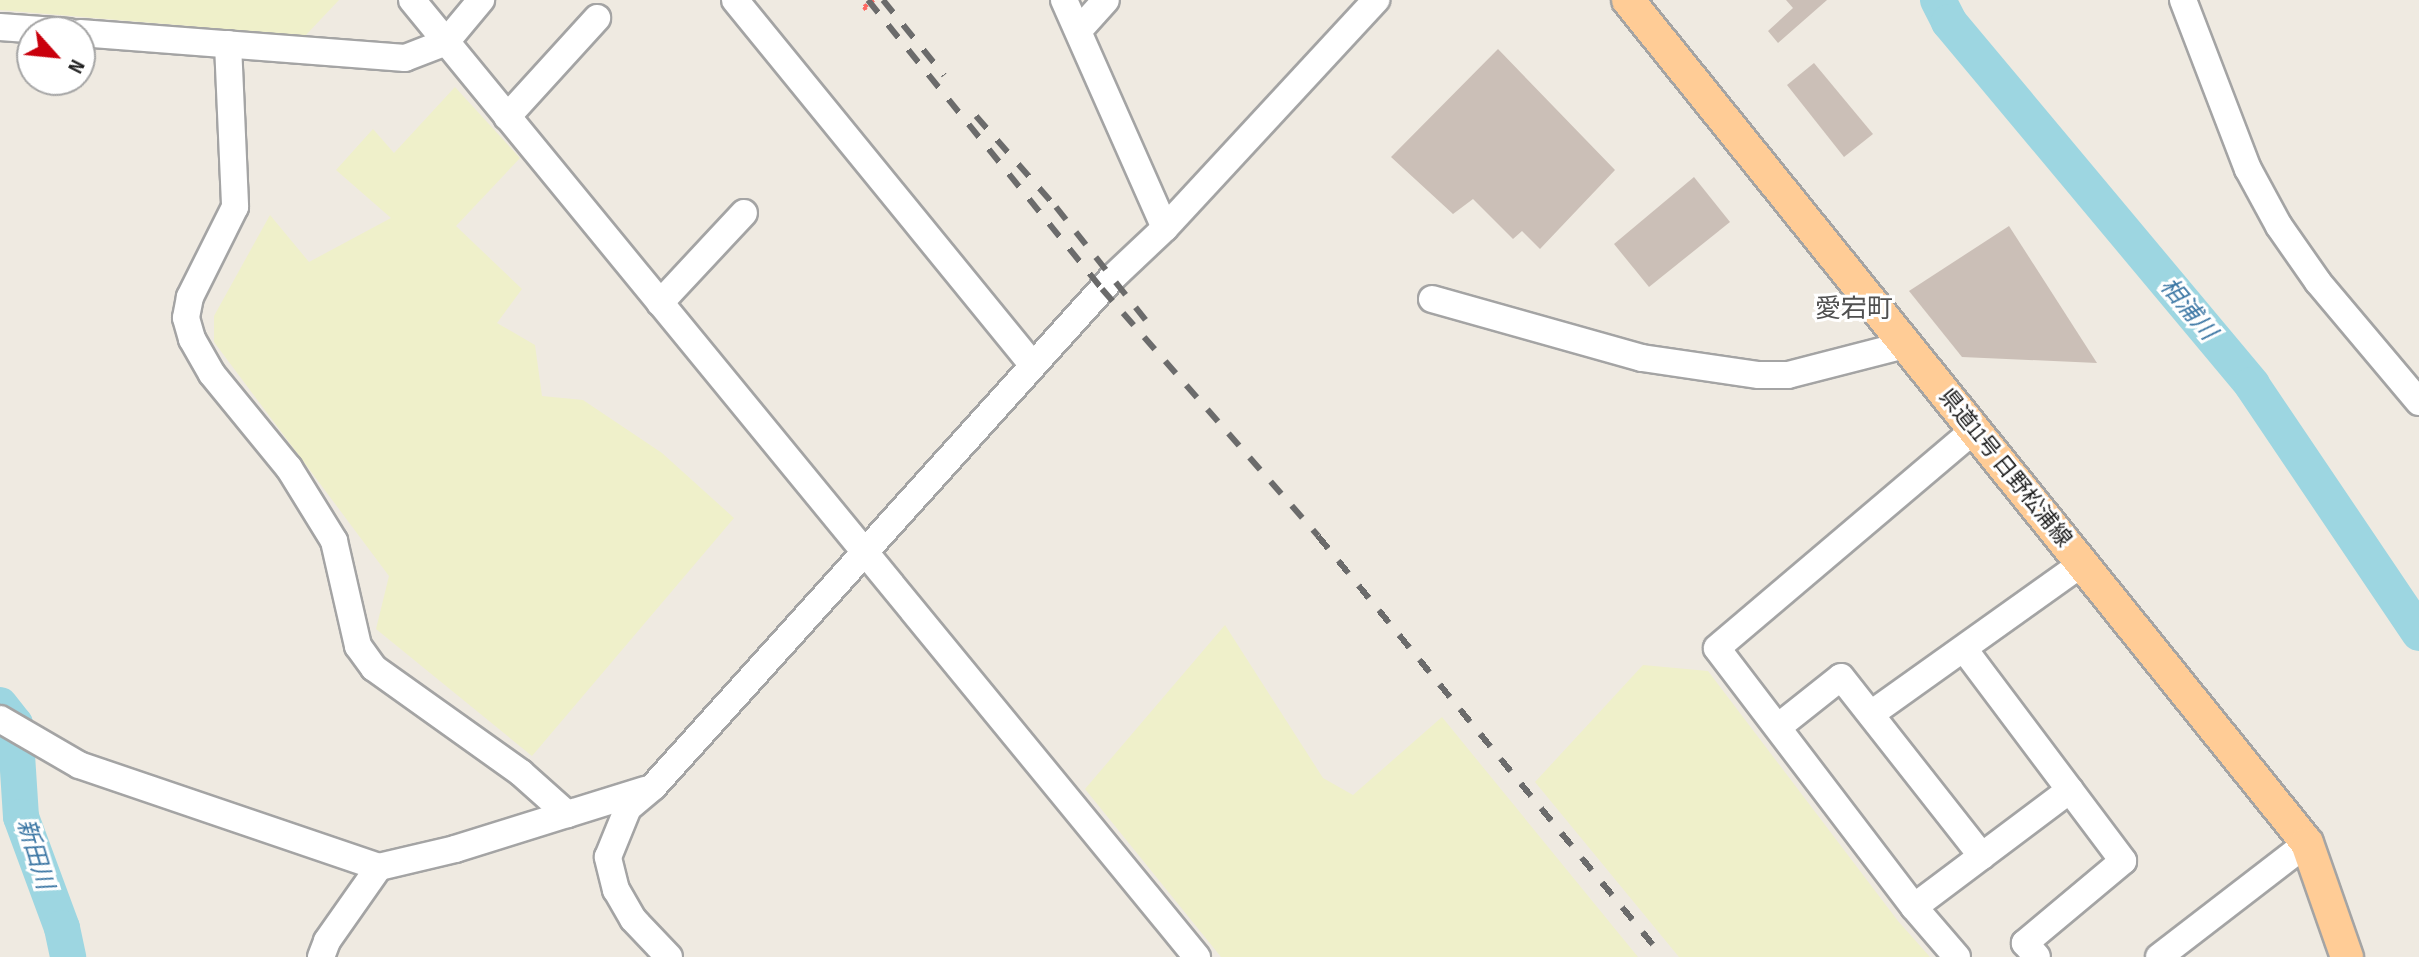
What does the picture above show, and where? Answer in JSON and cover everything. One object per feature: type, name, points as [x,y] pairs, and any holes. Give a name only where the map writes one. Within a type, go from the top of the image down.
[{"type":"main road","name":"県道11号 日野松浦線","points":[[1628,0],[2307,843],[2347,957]]},
{"type":"street","points":[[412,0],[1197,957]]},
{"type":"street","points":[[96,34],[405,58],[446,42],[481,0]]},
{"type":"street","points":[[735,0],[1033,365]]},
{"type":"street","points":[[1064,0],[1165,228]]},
{"type":"street","points":[[1079,30],[1106,0]]},
{"type":"street","points":[[669,957],[633,919],[616,890],[608,857],[628,808],[653,787],[1113,277],[1165,228],[1376,0]]},
{"type":"street","points":[[2183,0],[2248,169],[2279,226],[2318,282],[2419,402]]},
{"type":"street","points":[[507,117],[597,18]]},
{"type":"street","points":[[228,44],[235,207],[190,297],[186,318],[192,339],[212,374],[289,468],[334,541],[358,646],[374,668],[521,773],[567,814]]},
{"type":"street","points":[[660,303],[744,213]]},
{"type":"street","points":[[1432,299],[1642,358],[1759,375],[1788,375],[1905,345]]},
{"type":"street","points":[[1957,957],[1914,907],[1717,648],[1973,431]]},
{"type":"street","points":[[1871,714],[2083,563]]},
{"type":"street","points":[[1964,649],[2123,861],[2025,943],[2037,957]]},
{"type":"street","points":[[1778,727],[1841,677],[1982,856]]},
{"type":"street","points":[[0,719],[79,765],[379,867],[455,849],[653,787]]},
{"type":"street","points":[[1914,907],[2070,790]]},
{"type":"street","points":[[2159,957],[2307,843]]},
{"type":"street","points":[[321,957],[327,941],[379,867]]},
{"type":"path","points":[[866,10],[864,7],[874,0]]},
{"type":"green space","points":[[0,0],[339,0],[305,36],[0,10]]},
{"type":"green space","points":[[455,87],[520,158],[456,226],[522,289],[497,323],[535,345],[542,396],[583,400],[662,453],[734,518],[532,756],[376,629],[389,576],[214,342],[214,316],[270,215],[309,262],[391,218],[336,170],[373,129],[394,153]]},
{"type":"green space","points":[[1225,625],[1323,778],[1353,795],[1442,717],[1638,957],[1221,957],[1085,789]]},
{"type":"green space","points":[[1643,665],[1708,671],[1898,921],[1930,957],[1679,957],[1535,782]]},
{"type":"building","points":[[1786,0],[1827,0],[1778,43],[1768,31],[1793,8]]},
{"type":"building","points":[[1498,49],[1615,170],[1540,249],[1522,231],[1513,239],[1473,199],[1453,214],[1391,157]]},
{"type":"building","points":[[1814,63],[1873,134],[1844,157],[1787,85]]},
{"type":"building","points":[[1694,177],[1730,222],[1649,287],[1614,244]]},
{"type":"building","points":[[2009,226],[2097,363],[1962,357],[1909,291]]},
{"type":"waterway","name":"相浦川","points":[[1938,0],[1949,22],[2252,385],[2419,633]]},
{"type":"waterway","name":"新田川","points":[[0,705],[15,724],[21,817],[62,928],[68,957]]},
{"type":"railway","points":[[868,0],[1102,289],[1318,536],[1663,957]]},
{"type":"railway","points":[[883,0],[944,75]]},
{"type":"railway","points":[[976,116],[1056,207],[1152,328]]},
{"type":"district","name":"愛宕町","points":[[1854,310]]}]
